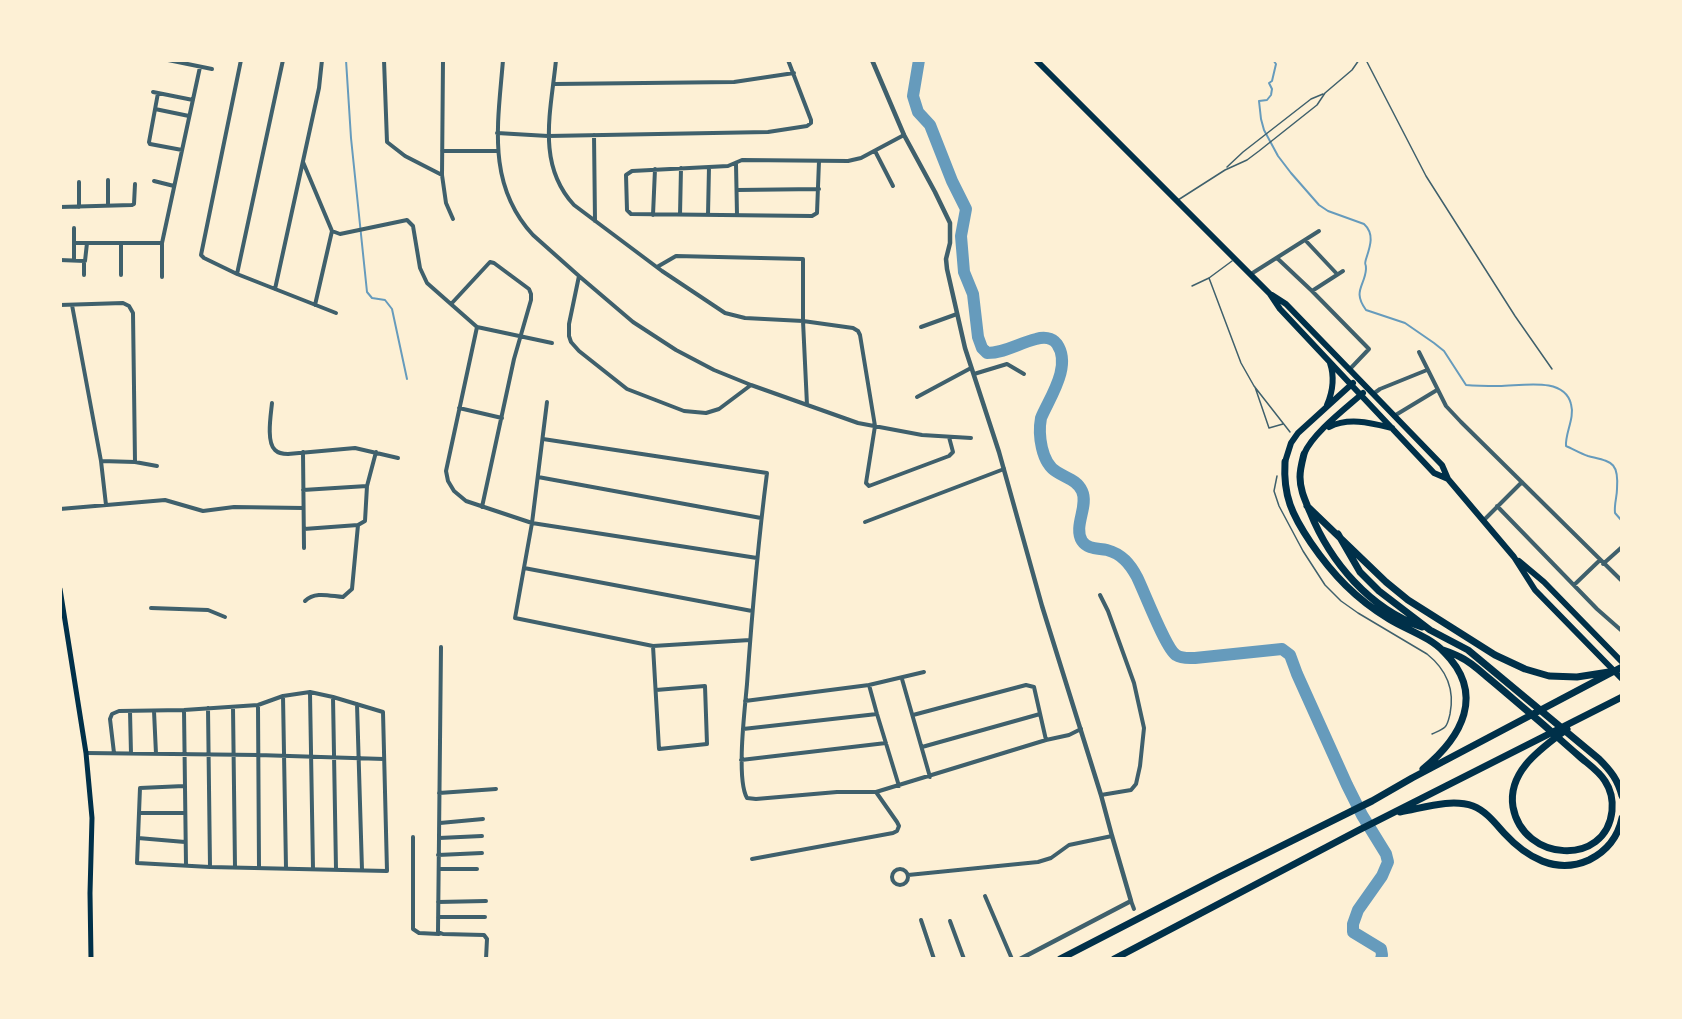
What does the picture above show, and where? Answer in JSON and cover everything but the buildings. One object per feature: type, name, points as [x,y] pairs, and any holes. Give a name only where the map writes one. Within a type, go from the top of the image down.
[{"type":"highway","points":[[1036,60],[1270,294],[1280,309],[1434,473],[1448,479]]},
{"type":"highway","points":[[1270,294],[1286,304],[1442,465],[1448,479],[1514,557],[1535,590],[1622,679]]},
{"type":"highway","points":[[1325,409],[1332,393],[1333,381],[1333,371],[1329,360]]},
{"type":"highway","points":[[1358,379],[1295,438],[1288,450],[1285,462],[1286,488],[1293,513],[1330,570],[1349,589],[1384,616],[1443,650],[1462,657],[1509,696],[1579,756],[1598,771],[1608,786],[1612,804],[1610,822],[1604,833],[1589,845],[1566,851],[1546,847],[1530,838],[1517,820],[1513,799],[1515,785],[1521,771],[1537,752],[1580,718]]},
{"type":"highway","points":[[1367,389],[1311,441],[1304,454],[1300,476],[1302,492],[1318,533],[1354,581],[1391,613],[1468,650],[1613,773],[1622,796]]},
{"type":"highway","points":[[1323,429],[1349,421],[1392,428]]},
{"type":"highway","points":[[1307,506],[1378,575],[1408,600],[1496,655],[1537,673],[1563,677],[1614,671]]},
{"type":"highway","points":[[1338,534],[1363,576],[1430,630]]},
{"type":"highway","points":[[1514,557],[1544,582],[1622,662]]},
{"type":"highway","points":[[1412,778],[1449,744],[1464,715],[1466,687],[1457,668],[1443,650]]},
{"type":"highway","points":[[1060,959],[1347,814],[1622,668]]},
{"type":"highway","points":[[1114,959],[1359,830],[1622,697]]},
{"type":"highway","points":[[1392,814],[1452,803],[1471,806],[1488,816],[1528,855],[1544,862],[1565,866],[1588,860],[1604,850],[1615,837],[1622,818]]},
{"type":"main road","points":[[60,590],[86,753],[92,818],[91,959]]},
{"type":"street","points":[[168,60],[189,62],[212,69]]},
{"type":"street","points":[[241,60],[201,251],[204,258],[237,274],[336,313]]},
{"type":"street","points":[[237,274],[283,60]]},
{"type":"street","points":[[275,289],[319,88],[322,60]]},
{"type":"street","points":[[384,60],[387,142],[405,156],[442,175]]},
{"type":"street","points":[[443,60],[442,175],[446,203],[453,219]]},
{"type":"street","points":[[502,60],[497,133],[500,167],[506,191],[521,220],[533,234],[624,315],[666,344],[714,370],[850,421],[922,435],[972,438]]},
{"type":"street","points":[[556,60],[548,136],[550,161],[560,186],[574,205],[657,267],[730,315],[803,321],[853,328],[858,331],[874,426],[866,483],[869,486],[949,456],[953,452],[949,437]]},
{"type":"street","points":[[497,133],[548,136],[768,132],[807,126],[811,120],[788,60]]},
{"type":"street","points":[[872,60],[904,135],[950,224],[947,270],[965,348],[1004,469],[1042,606],[1134,909]]},
{"type":"street","points":[[162,277],[162,243],[200,67]]},
{"type":"street","points":[[554,84],[734,82],[794,73]]},
{"type":"street","points":[[182,150],[150,144],[155,93],[193,100]]},
{"type":"street","points":[[155,109],[189,116]]},
{"type":"street","points":[[594,135],[595,222]]},
{"type":"street","points":[[819,161],[818,209],[815,215],[788,217],[629,213],[627,207],[625,179],[628,172],[728,166],[742,160],[855,160],[904,135]]},
{"type":"street","points":[[442,151],[498,151]]},
{"type":"street","points":[[875,151],[893,186]]},
{"type":"street","points":[[303,161],[332,231],[315,305]]},
{"type":"street","points":[[736,164],[737,215]]},
{"type":"street","points":[[708,215],[709,167]]},
{"type":"street","points":[[680,215],[681,168]]},
{"type":"street","points":[[653,214],[655,169]]},
{"type":"street","points":[[108,180],[108,206]]},
{"type":"street","points":[[154,181],[174,186]]},
{"type":"street","points":[[79,182],[79,207]]},
{"type":"street","points":[[60,207],[134,204],[135,184]]},
{"type":"street","points":[[737,190],[819,189]]},
{"type":"street","points":[[332,231],[340,234],[407,220],[411,222],[414,226],[420,268],[428,283],[477,327],[552,343]]},
{"type":"street","points":[[74,228],[74,261]]},
{"type":"street","points":[[1250,274],[1319,231]]},
{"type":"street","points":[[1306,241],[1337,274]]},
{"type":"street","points":[[74,243],[162,243]]},
{"type":"street","points":[[84,275],[87,243]]},
{"type":"street","points":[[121,243],[121,275]]},
{"type":"street","points":[[657,267],[676,256],[803,259],[807,405]]},
{"type":"street","points":[[1277,258],[1369,350],[1349,370]]},
{"type":"street","points":[[60,260],[84,261]]},
{"type":"street","points":[[452,303],[490,262],[529,289],[531,294],[514,359],[482,507]]},
{"type":"street","points":[[1312,291],[1343,271]]},
{"type":"street","points":[[579,276],[569,324],[571,342],[622,386],[640,396],[697,413],[716,410],[751,385]]},
{"type":"street","points":[[60,305],[123,303],[129,306],[133,313],[135,462]]},
{"type":"street","points":[[72,305],[101,461],[106,505]]},
{"type":"street","points":[[921,327],[957,314]]},
{"type":"street","points":[[477,327],[446,471],[448,481],[454,491],[466,501],[532,523],[757,558]]},
{"type":"street","points":[[1419,352],[1446,406],[1622,581]]},
{"type":"street","points":[[974,374],[1007,364],[1024,374]]},
{"type":"street","points":[[917,397],[971,368]]},
{"type":"street","points":[[1373,394],[1427,370]]},
{"type":"street","points":[[1394,416],[1437,390]]},
{"type":"street","points":[[547,402],[532,523],[516,618],[653,646],[750,640]]},
{"type":"street","points":[[272,403],[270,442],[274,450],[280,453],[355,448],[398,458]]},
{"type":"street","points":[[459,408],[502,418]]},
{"type":"street","points":[[543,439],[767,473],[752,611],[741,760],[744,793],[747,798],[837,792],[876,792],[1058,738],[1081,729]]},
{"type":"street","points":[[303,452],[304,548]]},
{"type":"street","points":[[304,529],[358,525],[365,521],[367,486],[376,452]]},
{"type":"street","points":[[101,461],[135,462],[157,466]]},
{"type":"street","points":[[865,522],[1004,469]]},
{"type":"street","points":[[538,477],[761,518]]},
{"type":"street","points":[[1483,520],[1522,482]]},
{"type":"street","points":[[303,490],[367,486]]},
{"type":"street","points":[[60,509],[165,501],[203,511],[234,507],[303,508]]},
{"type":"street","points":[[1497,506],[1622,632]]},
{"type":"street","points":[[305,601],[315,595],[344,597],[352,589],[358,525]]},
{"type":"street","points":[[1574,585],[1622,547]]},
{"type":"street","points":[[524,568],[752,611]]},
{"type":"street","points":[[1100,595],[1134,683],[1144,728],[1136,784],[1131,790],[1101,795]]},
{"type":"street","points":[[151,608],[208,610],[225,617]]},
{"type":"street","points":[[653,646],[659,750],[707,744],[705,686],[656,690]]},
{"type":"street","points":[[439,934],[441,647]]},
{"type":"street","points":[[745,701],[869,685],[924,672]]},
{"type":"street","points":[[902,679],[930,777]]},
{"type":"street","points":[[869,685],[899,786]]},
{"type":"street","points":[[913,715],[1026,685],[1034,687],[1046,740]]},
{"type":"street","points":[[114,753],[110,719],[112,714],[119,711],[184,710],[258,705],[283,696],[310,692],[383,712],[387,871],[235,868],[137,863],[140,788],[184,786]]},
{"type":"street","points":[[310,692],[313,869]]},
{"type":"street","points":[[283,696],[286,868]]},
{"type":"street","points":[[333,697],[336,869]]},
{"type":"street","points":[[357,704],[362,870]]},
{"type":"street","points":[[258,705],[259,868]]},
{"type":"street","points":[[233,707],[235,868]]},
{"type":"street","points":[[208,708],[210,867]]},
{"type":"street","points":[[184,710],[186,866]]},
{"type":"street","points":[[130,711],[130,753]]},
{"type":"street","points":[[154,711],[156,754]]},
{"type":"street","points":[[743,729],[877,714]]},
{"type":"street","points":[[922,747],[1040,714]]},
{"type":"street","points":[[741,760],[885,743]]},
{"type":"street","points":[[86,753],[384,759]]},
{"type":"street","points":[[439,793],[496,789]]},
{"type":"street","points":[[752,859],[897,831],[897,822],[876,792]]},
{"type":"street","points":[[139,813],[185,813]]},
{"type":"street","points":[[440,823],[483,819]]},
{"type":"street","points":[[439,838],[482,836]]},
{"type":"street","points":[[908,875],[906,883],[902,885],[895,884],[892,877],[898,870],[908,875],[1038,862],[1051,858],[1069,845],[1112,836]]},
{"type":"street","points":[[413,837],[413,929],[419,933],[484,935],[487,939],[486,959]]},
{"type":"street","points":[[138,838],[185,842]]},
{"type":"street","points":[[438,855],[482,853]]},
{"type":"street","points":[[439,869],[477,869]]},
{"type":"street","points":[[985,896],[1012,959]]},
{"type":"street","points":[[438,902],[486,901]]},
{"type":"street","points":[[1020,959],[1131,901]]},
{"type":"street","points":[[438,917],[485,917]]},
{"type":"street","points":[[921,920],[934,959]]},
{"type":"street","points":[[950,921],[964,959]]},
{"type":"lane","points":[[1177,201],[1259,151],[1317,105],[1325,93],[1352,70],[1359,60]]},
{"type":"lane","points":[[1366,60],[1426,176],[1509,308],[1552,369]]},
{"type":"lane","points":[[1225,170],[1243,152],[1311,99],[1325,93]]},
{"type":"lane","points":[[1192,286],[1209,278],[1234,258]]},
{"type":"lane","points":[[1209,278],[1241,363],[1254,386],[1290,432]]},
{"type":"lane","points":[[1254,386],[1269,428],[1284,424]]},
{"type":"lane","points":[[1277,476],[1275,491],[1280,506],[1325,585],[1341,601],[1358,613],[1426,654],[1443,672],[1451,689],[1453,702],[1449,721],[1444,728],[1432,734]]},
{"type":"waterway","points":[[346,60],[351,138],[367,292],[372,298],[385,300],[392,309],[407,379]]},
{"type":"waterway","points":[[919,60],[913,96],[918,112],[930,125],[952,181],[966,209],[961,236],[964,272],[973,294],[978,337],[982,348],[987,353],[994,353],[1042,338],[1050,339],[1057,344],[1061,353],[1061,372],[1040,425],[1044,455],[1052,468],[1074,482],[1082,491],[1084,503],[1079,529],[1082,541],[1090,547],[1117,554],[1128,564],[1137,577],[1155,619],[1176,655],[1183,658],[1195,658],[1282,649],[1290,655],[1347,785],[1386,854],[1388,862],[1382,876],[1358,910],[1353,924],[1353,932],[1381,949],[1381,959]]},
{"type":"waterway","points":[[1273,60],[1276,64],[1272,81],[1269,83],[1272,89],[1271,95],[1267,100],[1259,101],[1264,130],[1278,156],[1319,205],[1328,211],[1364,224],[1370,232],[1371,241],[1360,289],[1360,298],[1366,310],[1405,323],[1434,343],[1444,351],[1466,385],[1541,384],[1560,389],[1567,395],[1572,409],[1566,446],[1608,462],[1615,468],[1617,473],[1615,513],[1622,521]]}]
